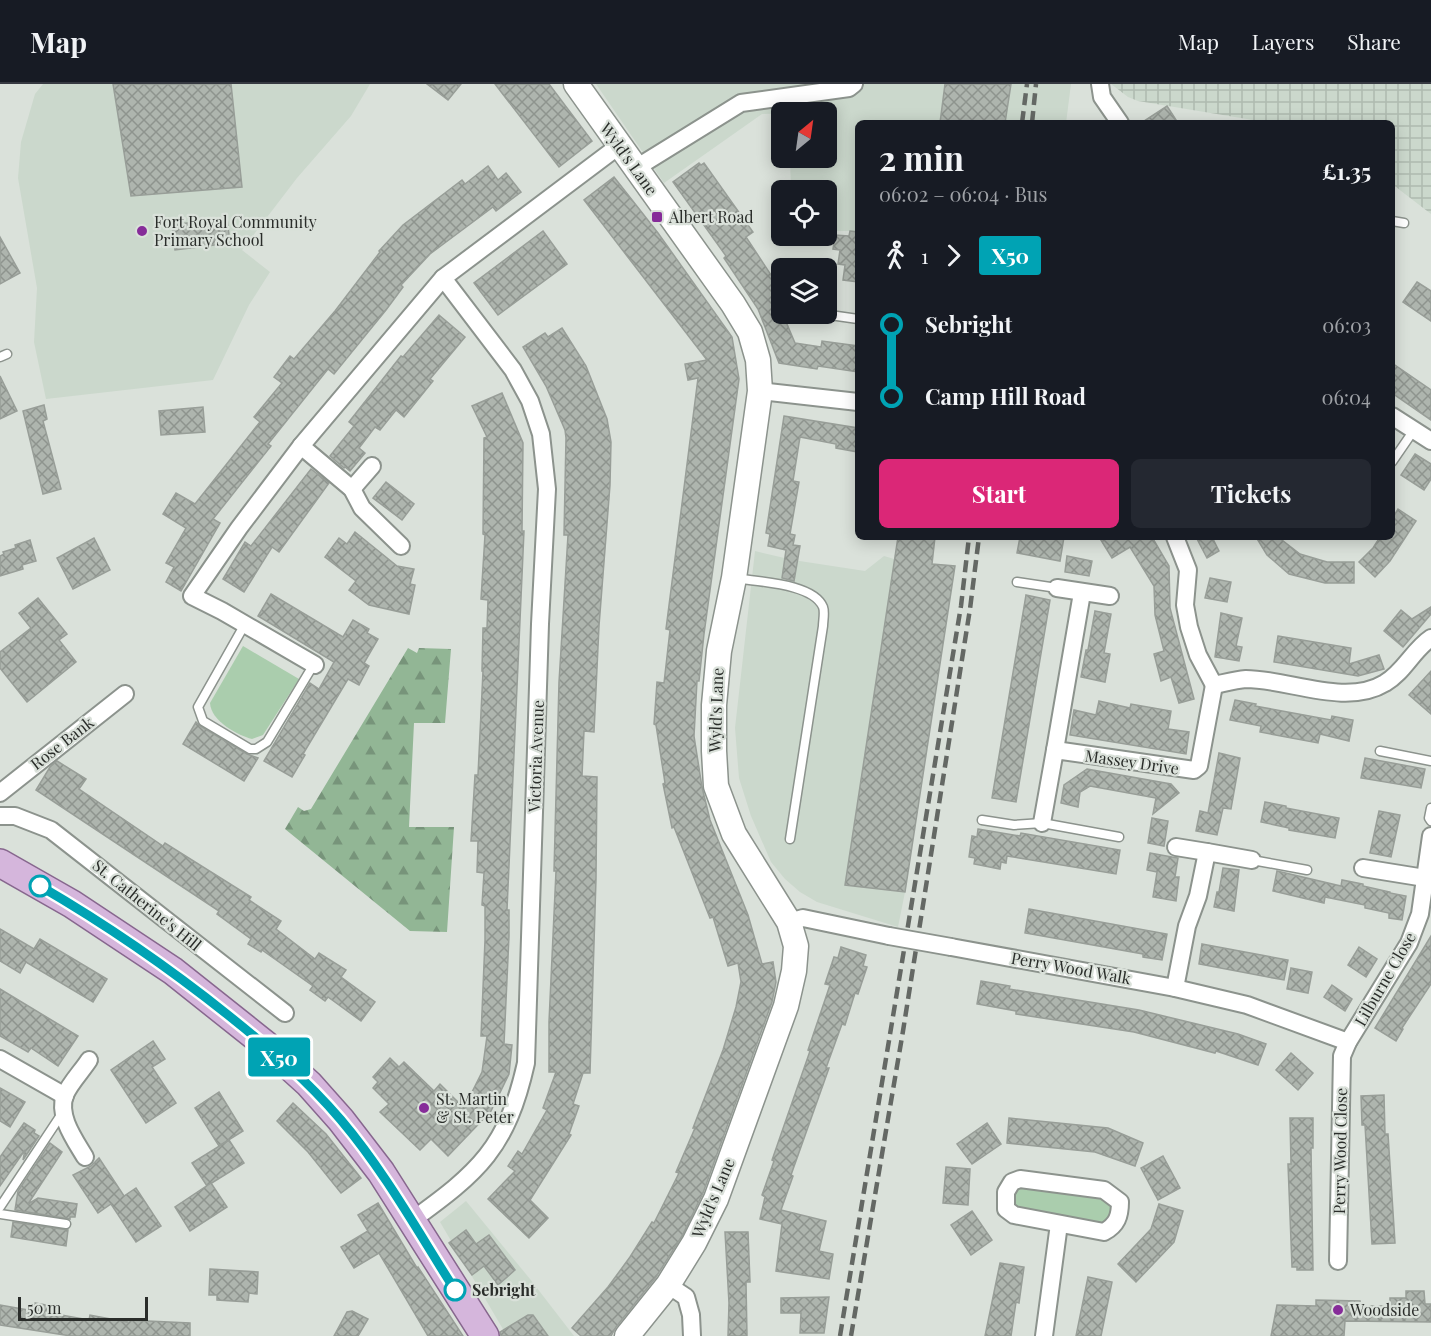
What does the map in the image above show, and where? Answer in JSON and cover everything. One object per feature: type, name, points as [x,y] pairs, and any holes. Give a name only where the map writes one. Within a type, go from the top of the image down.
[{"type":"main road","name":"Wyld's Lane","points":[[576,84],[733,304],[750,333],[758,360],[760,391],[734,578],[719,651],[715,694],[714,751],[717,786],[734,834],[789,922],[796,946],[794,971],[786,1006],[716,1198],[694,1243],[668,1285],[627,1336]]},
{"type":"main road","points":[[0,863],[72,904],[144,950],[266,1045],[309,1084],[341,1120],[381,1172],[481,1335]]},
{"type":"street","points":[[636,168],[741,103],[849,88],[854,84]]},
{"type":"street","points":[[1100,84],[1102,98],[1118,120]]},
{"type":"street","points":[[314,665],[192,596],[239,528],[302,446],[443,278],[620,145]]},
{"type":"street","name":"Victoria Avenue","points":[[411,1221],[471,1176],[491,1151],[506,1127],[519,1095],[526,1064],[540,624],[547,489],[541,434],[530,401],[513,370],[443,278]]},
{"type":"street","points":[[760,391],[855,402]]},
{"type":"street","points":[[1395,418],[1431,441]]},
{"type":"street","points":[[302,446],[352,489],[362,508],[401,546]]},
{"type":"street","points":[[352,489],[372,466]]},
{"type":"street","points":[[1175,540],[1188,570],[1185,605],[1189,627],[1198,655],[1214,685],[1245,679],[1348,693],[1366,691],[1385,684],[1431,638]]},
{"type":"street","points":[[1057,588],[1110,596]]},
{"type":"street","points":[[1042,823],[1082,593]]},
{"type":"street","name":"Massey Drive","points":[[1055,750],[1194,770],[1199,766],[1214,685]]},
{"type":"street","name":"Rose Bank","points":[[0,793],[124,694]]},
{"type":"street","name":"St. Catherine's Hill","points":[[0,816],[15,816],[51,830],[285,1013]]},
{"type":"street","name":"Lilburne Close","points":[[1348,1042],[1409,943],[1420,914],[1431,836]]},
{"type":"street","points":[[1176,847],[1252,860]]},
{"type":"street","points":[[1175,988],[1187,926],[1198,896],[1207,852]]},
{"type":"street","points":[[1363,868],[1425,879]]},
{"type":"street","name":"Perry Wood Walk","points":[[789,922],[803,918],[1175,988],[1247,1005],[1348,1042]]},
{"type":"street","name":"Perry Wood Close","points":[[1338,1261],[1342,1056],[1348,1042]]},
{"type":"street","points":[[0,1059],[64,1104]]},
{"type":"street","points":[[85,1157],[68,1126],[64,1104],[89,1060]]},
{"type":"street","points":[[1020,1179],[1104,1190],[1120,1202],[1117,1222],[1104,1232],[1059,1224],[1014,1215],[1006,1209],[1006,1192],[1012,1182],[1020,1179]]},
{"type":"street","points":[[1044,1336],[1059,1224]]},
{"type":"street","points":[[668,1285],[686,1297],[691,1315],[692,1336]]},
{"type":"lane","points":[[1395,222],[1404,223]]},
{"type":"lane","points":[[837,316],[855,319]]},
{"type":"lane","points":[[1395,458],[1414,430]]},
{"type":"lane","points":[[734,578],[800,588],[814,596],[823,607],[823,626],[790,839]]},
{"type":"lane","points":[[1017,582],[1057,588]]},
{"type":"lane","points":[[245,624],[198,707],[203,721],[250,749],[256,749],[267,742],[314,665]]},
{"type":"lane","points":[[1380,751],[1431,760]]},
{"type":"lane","points":[[1431,808],[1429,818],[1431,821]]},
{"type":"lane","points":[[982,820],[1014,825],[1042,823],[1119,837]]},
{"type":"lane","points":[[1252,860],[1307,870]]},
{"type":"lane","points":[[0,1207],[64,1104]]},
{"type":"lane","points":[[0,1214],[66,1224]]},
{"type":"shaded area","name":"Fort Royal Community Primary School","points":[[43,84],[370,84],[351,116],[297,178],[242,250],[270,272],[249,305],[213,380],[46,399],[34,342],[37,288],[18,178],[21,142],[35,94]]},
{"type":"shaded area","points":[[596,84],[1071,84],[1066,120],[855,120],[855,231],[837,231],[837,180],[791,180],[790,168],[837,168],[837,102],[771,102],[771,114],[762,114],[664,183]]},
{"type":"shaded area","points":[[1111,84],[1431,84],[1431,214],[1395,186],[1395,120],[1253,120],[1138,101],[1128,97]]},
{"type":"shaded area","points":[[755,551],[793,560],[865,571],[884,556],[955,566],[898,927],[817,902],[800,892],[771,862],[751,816],[739,778],[735,728]]},
{"type":"shaded area","points":[[466,1201],[574,1336],[507,1336],[440,1222]]},
{"type":"green space","points":[[243,646],[299,679],[263,735],[252,739],[232,731],[220,721],[211,710],[210,703]]},
{"type":"green space","points":[[408,648],[417,653],[419,648],[451,649],[445,723],[414,723],[409,827],[454,827],[447,932],[410,931],[285,829],[298,807],[304,811],[311,809]]},
{"type":"green space","points":[[1014,1186],[1103,1195],[1113,1208],[1108,1218],[1098,1225],[1016,1209],[1010,1204]]},
{"type":"building","points":[[113,84],[231,84],[242,187],[131,196]]},
{"type":"building","points":[[427,84],[461,84],[448,100]]},
{"type":"building","points":[[495,84],[549,84],[592,141],[559,167]]},
{"type":"building","points":[[945,84],[1011,84],[1005,120],[940,120]]},
{"type":"building","points":[[1167,106],[1176,120],[1146,120]]},
{"type":"building","points":[[699,163],[701,165],[704,163],[753,232],[746,237],[771,275],[771,324],[787,324],[795,343],[821,347],[822,341],[855,346],[855,372],[779,363],[758,309],[724,258],[726,256],[673,182]]},
{"type":"building","points":[[488,166],[498,180],[506,173],[521,192],[496,211],[493,207],[430,254],[401,285],[403,287],[386,310],[334,374],[328,369],[268,444],[271,446],[213,519],[220,523],[181,591],[166,582],[174,567],[166,563],[186,528],[163,514],[176,493],[195,504],[260,422],[254,417],[282,383],[274,377],[290,356],[294,359],[335,311],[379,251],[403,225],[462,180],[465,184]]},
{"type":"building","points":[[614,177],[658,233],[732,337],[739,379],[699,681],[697,681],[694,736],[710,820],[748,915],[762,964],[773,962],[776,982],[772,1002],[703,1193],[682,1236],[656,1277],[611,1336],[581,1336],[572,1328],[608,1287],[652,1222],[654,1223],[679,1173],[676,1172],[695,1128],[693,1128],[723,1050],[741,982],[738,963],[728,966],[713,917],[710,918],[674,827],[672,828],[663,784],[665,783],[656,725],[654,724],[657,682],[664,683],[670,630],[666,629],[698,378],[688,380],[685,364],[707,360],[584,200]]},
{"type":"building","points":[[227,218],[230,243],[175,250],[172,225]]},
{"type":"building","points":[[543,231],[567,264],[498,315],[474,283]]},
{"type":"building","points":[[850,231],[855,232],[855,282],[843,280],[845,265],[838,264],[840,250],[833,249],[833,246],[837,246],[837,235],[849,236]]},
{"type":"building","points":[[0,237],[20,273],[0,284]]},
{"type":"building","points":[[1417,282],[1431,291],[1431,321],[1403,302]]},
{"type":"building","points":[[439,315],[465,337],[430,379],[433,381],[404,417],[396,410],[380,430],[375,427],[359,448],[365,453],[350,471],[344,468],[330,456],[354,426],[349,422],[401,356],[403,357]]},
{"type":"building","points":[[562,328],[586,366],[607,419],[611,442],[594,732],[584,731],[582,776],[597,777],[590,1073],[583,1073],[573,1104],[579,1106],[569,1134],[571,1135],[530,1200],[548,1218],[529,1238],[488,1199],[515,1171],[508,1166],[518,1151],[522,1154],[547,1110],[543,1108],[556,1072],[549,1072],[549,1022],[556,871],[554,871],[559,682],[568,535],[564,535],[566,438],[565,430],[546,386],[523,347],[545,333],[548,337]]},
{"type":"building","points":[[1395,365],[1431,390],[1431,420],[1395,395]]},
{"type":"building","points":[[0,376],[17,411],[0,419]]},
{"type":"building","points":[[502,393],[523,443],[522,531],[524,531],[507,910],[509,910],[509,936],[504,1044],[512,1045],[509,1074],[491,1111],[448,1156],[431,1139],[420,1150],[380,1112],[389,1104],[373,1088],[378,1082],[373,1077],[390,1058],[399,1067],[404,1062],[434,1091],[440,1084],[464,1108],[482,1072],[487,1036],[481,1036],[485,940],[485,906],[482,905],[484,873],[477,872],[478,841],[471,841],[475,775],[478,775],[483,628],[487,628],[488,600],[481,599],[485,535],[483,534],[484,438],[487,437],[472,406]]},
{"type":"building","points":[[44,405],[47,419],[43,421],[61,489],[43,494],[23,411]]},
{"type":"building","points":[[203,407],[205,432],[161,435],[159,411]]},
{"type":"building","points":[[784,416],[855,428],[855,451],[836,448],[836,444],[800,437],[793,481],[799,482],[790,534],[795,535],[793,545],[800,546],[794,581],[782,578],[786,550],[768,546],[770,534],[766,533]]},
{"type":"building","points":[[1415,454],[1431,464],[1431,479],[1424,490],[1401,475]]},
{"type":"building","points":[[311,469],[329,483],[279,552],[272,547],[244,592],[223,579],[245,542],[251,546]]},
{"type":"building","points":[[386,482],[414,504],[402,520],[373,498]]},
{"type":"building","points":[[1398,509],[1416,521],[1390,561],[1375,577],[1359,562],[1378,540],[1395,540],[1395,514]]},
{"type":"building","points":[[355,532],[397,566],[414,569],[410,584],[415,585],[409,614],[369,605],[349,590],[356,581],[325,557],[339,538],[347,544]]},
{"type":"building","points":[[94,538],[110,570],[73,589],[57,558]]},
{"type":"building","points":[[30,540],[36,561],[22,565],[23,569],[0,576],[0,556],[4,554],[3,552]]},
{"type":"building","points":[[898,540],[935,540],[932,564],[955,566],[905,892],[845,885]]},
{"type":"building","points":[[1019,540],[1064,540],[1060,561],[1017,553]]},
{"type":"building","points":[[1101,540],[1154,540],[1169,566],[1170,608],[1194,699],[1179,703],[1171,677],[1161,681],[1154,654],[1164,651],[1155,615],[1154,586],[1130,547],[1112,558]]},
{"type":"building","points":[[1198,540],[1214,540],[1219,551],[1207,558]]},
{"type":"building","points":[[1258,540],[1282,540],[1300,554],[1327,562],[1354,562],[1354,583],[1325,583],[1289,574],[1267,555]]},
{"type":"building","points":[[1067,556],[1092,561],[1089,576],[1065,572]]},
{"type":"building","points":[[1210,578],[1231,582],[1227,602],[1205,598]]},
{"type":"building","points":[[271,594],[343,637],[353,620],[369,629],[367,633],[378,639],[364,663],[369,666],[359,685],[348,679],[303,754],[305,755],[292,777],[264,761],[310,683],[319,689],[334,662],[258,616]]},
{"type":"building","points":[[1026,595],[1050,600],[1016,802],[992,798]]},
{"type":"building","points":[[38,598],[67,634],[59,640],[76,662],[27,702],[0,668],[0,652],[31,628],[19,613]]},
{"type":"building","points":[[1431,607],[1431,614],[1403,647],[1384,631],[1401,610],[1412,619]]},
{"type":"building","points":[[1095,611],[1111,614],[1104,653],[1110,654],[1105,682],[1081,677]]},
{"type":"building","points":[[1221,613],[1242,618],[1236,646],[1242,647],[1239,661],[1215,657]]},
{"type":"building","points":[[1278,636],[1351,648],[1349,664],[1379,655],[1384,669],[1358,676],[1274,662]]},
{"type":"building","points":[[1431,671],[1431,714],[1409,695]]},
{"type":"building","points":[[1235,700],[1331,720],[1332,716],[1353,720],[1349,741],[1320,734],[1318,743],[1260,732],[1261,726],[1230,720]]},
{"type":"building","points":[[1099,701],[1130,708],[1131,704],[1171,711],[1168,729],[1189,732],[1186,754],[1070,735],[1074,710],[1096,715]]},
{"type":"building","points":[[196,722],[247,754],[258,758],[244,781],[183,744]]},
{"type":"building","points":[[1219,753],[1240,758],[1231,809],[1223,808],[1217,835],[1196,831],[1200,811],[1208,813]]},
{"type":"building","points":[[1365,758],[1425,769],[1421,788],[1361,778]]},
{"type":"building","points":[[57,761],[86,779],[79,789],[163,846],[165,843],[251,897],[249,900],[281,921],[276,929],[315,959],[319,953],[346,970],[341,977],[375,1002],[361,1021],[328,997],[325,1001],[310,990],[313,986],[262,950],[261,952],[248,944],[251,939],[217,914],[219,911],[36,790],[50,767]]},
{"type":"building","points":[[1087,769],[1171,784],[1179,793],[1153,814],[1156,798],[1090,786],[1080,792],[1078,807],[1061,803],[1064,785]]},
{"type":"building","points":[[1265,802],[1339,818],[1335,838],[1289,830],[1289,828],[1261,822]]},
{"type":"building","points":[[1379,811],[1400,815],[1391,857],[1370,853]]},
{"type":"building","points":[[1152,818],[1168,821],[1164,846],[1148,843]]},
{"type":"building","points":[[978,829],[1020,836],[1021,833],[1120,850],[1116,874],[1007,856],[1006,863],[1001,862],[1000,869],[974,864],[975,858],[969,857],[972,836],[977,837]]},
{"type":"building","points":[[1150,853],[1178,858],[1175,877],[1179,877],[1176,901],[1153,897],[1157,872],[1147,870]]},
{"type":"building","points":[[1223,868],[1239,870],[1234,911],[1214,907]]},
{"type":"building","points":[[1277,871],[1341,886],[1342,880],[1363,884],[1363,886],[1406,896],[1402,920],[1389,918],[1389,913],[1365,908],[1365,905],[1325,897],[1324,903],[1273,891]]},
{"type":"building","points":[[1029,909],[1167,934],[1162,960],[1143,957],[1143,954],[1025,933]]},
{"type":"building","points":[[0,929],[34,949],[40,939],[107,979],[93,1002],[26,962],[20,973],[0,961]]},
{"type":"building","points":[[1431,936],[1431,984],[1396,1041],[1375,1028]]},
{"type":"building","points":[[1202,944],[1288,960],[1284,980],[1199,964]]},
{"type":"building","points":[[841,947],[866,955],[863,966],[867,967],[858,994],[855,993],[845,1025],[842,1024],[826,1068],[829,1068],[781,1210],[826,1221],[819,1251],[833,1254],[829,1279],[776,1271],[782,1224],[760,1219],[765,1197],[762,1195],[774,1161],[772,1160],[830,985],[825,984],[834,957],[838,958]]},
{"type":"building","points":[[1359,947],[1377,959],[1366,977],[1348,965]]},
{"type":"building","points":[[1291,968],[1312,972],[1308,993],[1287,989]]},
{"type":"building","points":[[981,981],[1010,986],[1009,989],[1139,1010],[1238,1034],[1266,1044],[1258,1065],[1216,1051],[1215,1053],[1134,1032],[1016,1014],[1016,1011],[977,1004]]},
{"type":"building","points":[[1332,985],[1352,999],[1345,1011],[1324,997]]},
{"type":"building","points":[[0,989],[78,1036],[58,1066],[31,1048],[28,1052],[0,1036]]},
{"type":"building","points":[[153,1041],[165,1059],[152,1067],[176,1103],[146,1123],[111,1070]]},
{"type":"building","points":[[1291,1053],[1313,1073],[1298,1090],[1276,1070]]},
{"type":"building","points":[[0,1088],[25,1102],[10,1127],[0,1121]]},
{"type":"building","points":[[219,1092],[243,1131],[219,1146],[195,1108]]},
{"type":"building","points":[[1384,1095],[1385,1134],[1388,1134],[1395,1243],[1372,1244],[1365,1125],[1362,1125],[1361,1096]]},
{"type":"building","points":[[293,1103],[326,1134],[361,1178],[341,1193],[308,1152],[277,1121]]},
{"type":"building","points":[[1009,1118],[1108,1128],[1143,1143],[1135,1166],[1095,1152],[1007,1143]]},
{"type":"building","points":[[1290,1118],[1313,1118],[1313,1148],[1311,1148],[1313,1270],[1297,1270],[1297,1267],[1292,1267],[1288,1164],[1291,1164]]},
{"type":"building","points":[[24,1123],[35,1130],[34,1133],[39,1136],[23,1160],[25,1150],[0,1186],[0,1157]]},
{"type":"building","points":[[987,1123],[1001,1144],[972,1164],[957,1144]]},
{"type":"building","points":[[229,1140],[244,1163],[207,1186],[192,1163]]},
{"type":"building","points":[[50,1143],[62,1152],[28,1204],[38,1198],[77,1204],[75,1217],[70,1217],[70,1219],[15,1210],[18,1191]]},
{"type":"building","points":[[1163,1156],[1180,1188],[1158,1200],[1141,1168]]},
{"type":"building","points":[[99,1158],[124,1196],[136,1188],[161,1226],[136,1242],[111,1204],[98,1213],[73,1175],[91,1166]]},
{"type":"building","points":[[946,1167],[970,1169],[968,1205],[943,1203]]},
{"type":"building","points":[[211,1183],[227,1207],[190,1231],[175,1207]]},
{"type":"building","points":[[378,1203],[417,1268],[463,1336],[428,1336],[379,1253],[354,1268],[341,1247],[368,1231],[358,1215]]},
{"type":"building","points":[[1159,1204],[1183,1211],[1174,1242],[1136,1282],[1118,1264],[1151,1229]]},
{"type":"building","points":[[972,1211],[992,1240],[971,1255],[951,1225]]},
{"type":"building","points":[[13,1222],[68,1230],[66,1246],[11,1237]]},
{"type":"building","points":[[466,1230],[476,1244],[489,1235],[515,1270],[498,1285],[484,1266],[472,1275],[449,1243]]},
{"type":"building","points":[[725,1232],[748,1232],[750,1282],[746,1282],[747,1336],[728,1336],[729,1303]]},
{"type":"building","points":[[1000,1263],[1024,1267],[1019,1303],[1016,1302],[1011,1336],[985,1336]]},
{"type":"building","points":[[210,1269],[258,1272],[257,1294],[249,1293],[248,1302],[217,1300],[217,1295],[209,1295]]},
{"type":"building","points":[[1088,1277],[1112,1282],[1101,1336],[1076,1336]]},
{"type":"building","points":[[1406,1291],[1424,1291],[1425,1304],[1431,1304],[1431,1322],[1345,1321],[1344,1336],[1271,1336],[1277,1305],[1316,1306],[1316,1300],[1360,1301],[1360,1306],[1390,1306],[1390,1298],[1406,1298]]},
{"type":"building","points":[[829,1297],[824,1333],[800,1333],[801,1313],[781,1313],[781,1298]]},
{"type":"building","points":[[35,1303],[52,1306],[50,1313],[89,1320],[90,1315],[127,1322],[127,1320],[190,1323],[190,1336],[71,1336],[0,1325],[0,1305],[34,1311]]},
{"type":"building","points":[[352,1311],[368,1319],[358,1336],[334,1336],[347,1312]]},
{"type":"building","points":[[528,1315],[533,1315],[548,1336],[501,1336],[500,1332]]},
{"type":"railway","points":[[1022,120],[1027,84]]},
{"type":"railway","points":[[1032,120],[1036,84]]},
{"type":"railway","points":[[840,1336],[961,606],[969,540]]},
{"type":"railway","points":[[851,1336],[903,1031],[970,609],[979,540]]},
{"type":"bus line","name":"X50","points":[[40,886],[144,950],[173,971],[266,1045],[309,1084],[341,1120],[381,1172],[455,1290]]},
{"type":"place","name":"Albert Road","points":[[657,217]]},
{"type":"place","name":"Fort Royal Community Primary School","points":[[142,231]]},
{"type":"place","name":"St. Martin & St. Peter","points":[[424,1108]]},
{"type":"place","name":"Sebright","points":[[455,1290]]},
{"type":"place","name":"Woodside","points":[[1338,1310]]}]
